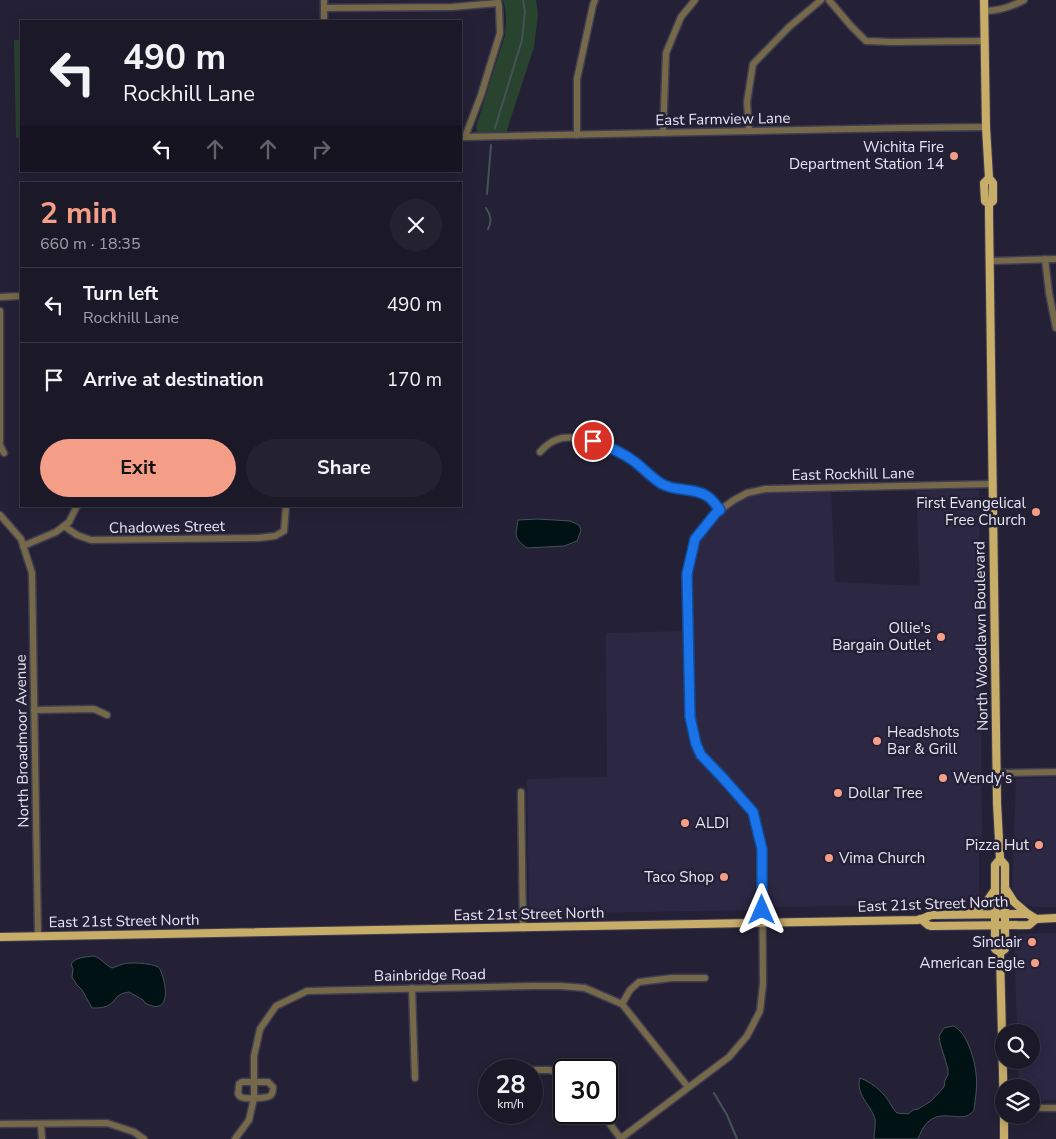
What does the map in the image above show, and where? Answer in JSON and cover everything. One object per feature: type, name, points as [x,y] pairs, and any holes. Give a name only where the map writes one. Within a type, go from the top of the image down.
[{"type":"main road","name":"North Woodlawn Boulevard","points":[[984,0],[988,178],[993,183],[993,201],[989,204],[997,773],[1000,859],[1005,865],[1005,949],[1000,953]]},
{"type":"main road","name":"North Woodlawn Boulevard","points":[[1000,859],[995,865],[994,891],[995,949],[1000,953],[1003,1079]]},
{"type":"main road","points":[[1005,888],[1014,902],[1028,914]]},
{"type":"main road","points":[[968,915],[984,904],[994,891]]},
{"type":"main road","name":"East 21st Street North","points":[[0,937],[762,923],[920,919],[931,916],[1005,914],[1028,914],[1036,919]]},
{"type":"main road","points":[[920,919],[931,926],[1029,924],[1036,919],[1056,918]]},
{"type":"main road","name":"North Woodlawn Boulevard","points":[[1004,1124],[1004,1139]]},
{"type":"street","points":[[324,0],[324,20]]},
{"type":"street","points":[[577,135],[577,79],[592,5],[595,0]]},
{"type":"street","points":[[663,133],[666,53],[681,17],[695,0]]},
{"type":"street","points":[[749,131],[747,102],[753,64],[789,26],[821,0]]},
{"type":"street","points":[[829,0],[866,41],[984,41]]},
{"type":"street","points":[[984,12],[1010,7],[1024,0]]},
{"type":"street","points":[[324,8],[452,7],[498,2],[500,33],[481,95],[463,137]]},
{"type":"street","name":"East Farmview Lane","points":[[463,137],[986,127]]},
{"type":"street","points":[[1045,259],[1056,328]]},
{"type":"street","points":[[990,261],[1056,259]]},
{"type":"street","points":[[0,296],[20,296]]},
{"type":"street","points":[[0,311],[0,441]]},
{"type":"street","points":[[540,452],[545,446],[562,438],[593,441],[626,455],[663,485],[673,489],[703,493],[720,510]]},
{"type":"street","points":[[0,445],[4,453]]},
{"type":"street","name":"East Rockhill Lane","points":[[621,1139],[729,1057],[747,1036],[760,1011],[763,984],[762,849],[753,812],[701,755],[696,744],[690,717],[687,574],[695,539],[716,513],[734,500],[748,493],[765,489],[992,484]]},
{"type":"street","points":[[23,546],[56,532],[69,522],[76,507]]},
{"type":"street","name":"Chadowes Street","points":[[64,526],[77,535],[91,540],[275,536],[284,531],[286,507]]},
{"type":"street","name":"North Broadmoor Avenue","points":[[0,515],[21,539],[32,573],[38,936]]},
{"type":"street","points":[[34,710],[94,709],[107,716]]},
{"type":"street","points":[[997,773],[1056,772]]},
{"type":"street","points":[[521,792],[523,928]]},
{"type":"street","points":[[622,1004],[630,990],[639,982],[672,978],[705,978]]},
{"type":"street","name":"Bainbridge Road","points":[[235,1139],[249,1120],[254,1098],[254,1056],[260,1029],[276,1006],[307,991],[560,986],[585,988],[622,1004],[688,1087]]},
{"type":"street","points":[[412,988],[415,1078]]},
{"type":"street","points":[[242,1082],[268,1082],[273,1087],[271,1096],[267,1098],[254,1098],[240,1097],[237,1088],[239,1084],[242,1082]]},
{"type":"street","points":[[1040,1108],[1056,1108]]},
{"type":"street","points":[[0,1124],[107,1123],[134,1132],[142,1138]]},
{"type":"street","points":[[41,1124],[42,1139]]},
{"type":"street","points":[[610,1124],[621,1139]]},
{"type":"shaded area","points":[[831,487],[835,582],[920,586],[916,491],[979,490],[982,836],[979,847],[979,899],[933,901],[907,905],[529,914],[527,779],[607,777],[606,633],[688,631],[687,574],[695,539],[720,510],[765,489]]},
{"type":"shaded area","points":[[518,520],[570,521],[579,525],[581,530],[577,541],[564,546],[527,548],[519,542],[516,536]]},
{"type":"shaded area","points":[[1056,778],[1056,907],[1032,907],[1024,904],[1012,891],[1016,779]]},
{"type":"shaded area","points":[[1056,933],[1056,1100],[1040,1101],[1040,1079],[1019,1079],[1018,1069],[1040,1069],[1040,1024],[1017,1024],[1014,934]]},
{"type":"shaded area","points":[[94,956],[112,968],[130,963],[158,967],[165,984],[164,1000],[161,1005],[155,1006],[145,1003],[129,992],[119,995],[107,1006],[92,1008],[72,977],[73,969],[71,964],[78,959]]},
{"type":"shaded area","points":[[953,1026],[958,1029],[966,1040],[974,1062],[977,1083],[974,1110],[962,1117],[939,1116],[931,1119],[924,1126],[918,1139],[874,1139],[875,1119],[861,1094],[860,1078],[879,1090],[897,1113],[908,1114],[918,1109],[931,1101],[944,1087],[948,1069],[939,1036],[944,1028]]},
{"type":"green space","points":[[503,0],[536,0],[538,14],[534,47],[506,133],[481,134],[477,133],[476,127],[505,35],[506,13]]},
{"type":"green space","points":[[14,40],[20,40],[20,138],[16,138]]},
{"type":"waterway","points":[[495,128],[522,40],[525,11],[523,0]]},
{"type":"waterway","points":[[487,194],[491,145]]},
{"type":"waterway","points":[[486,208],[490,218],[488,229]]},
{"type":"waterway","points":[[714,1093],[727,1115],[737,1139]]},
{"type":"place","name":"Wichita Fire Department Station 14","points":[[954,156]]},
{"type":"place","name":"First Evangelical Free Church","points":[[1036,512]]},
{"type":"place","name":"Ollie's Bargain Outlet","points":[[941,637]]},
{"type":"place","name":"Headshots Bar & Grill","points":[[877,741]]},
{"type":"place","name":"Wendy's","points":[[943,778]]},
{"type":"place","name":"Dollar Tree","points":[[838,793]]},
{"type":"place","name":"ALDI","points":[[685,823]]},
{"type":"place","name":"Pizza Hut","points":[[1039,845]]},
{"type":"place","name":"Vima Church","points":[[829,858]]},
{"type":"place","name":"Taco Shop","points":[[724,877]]},
{"type":"place","name":"Sinclair","points":[[1032,942]]},
{"type":"place","name":"American Eagle","points":[[1035,963]]},
{"type":"route","points":[[593,441],[626,455],[663,485],[673,489],[703,493],[720,510],[695,539],[687,574],[690,717],[696,744],[701,755],[753,812],[762,849],[762,910]]}]
